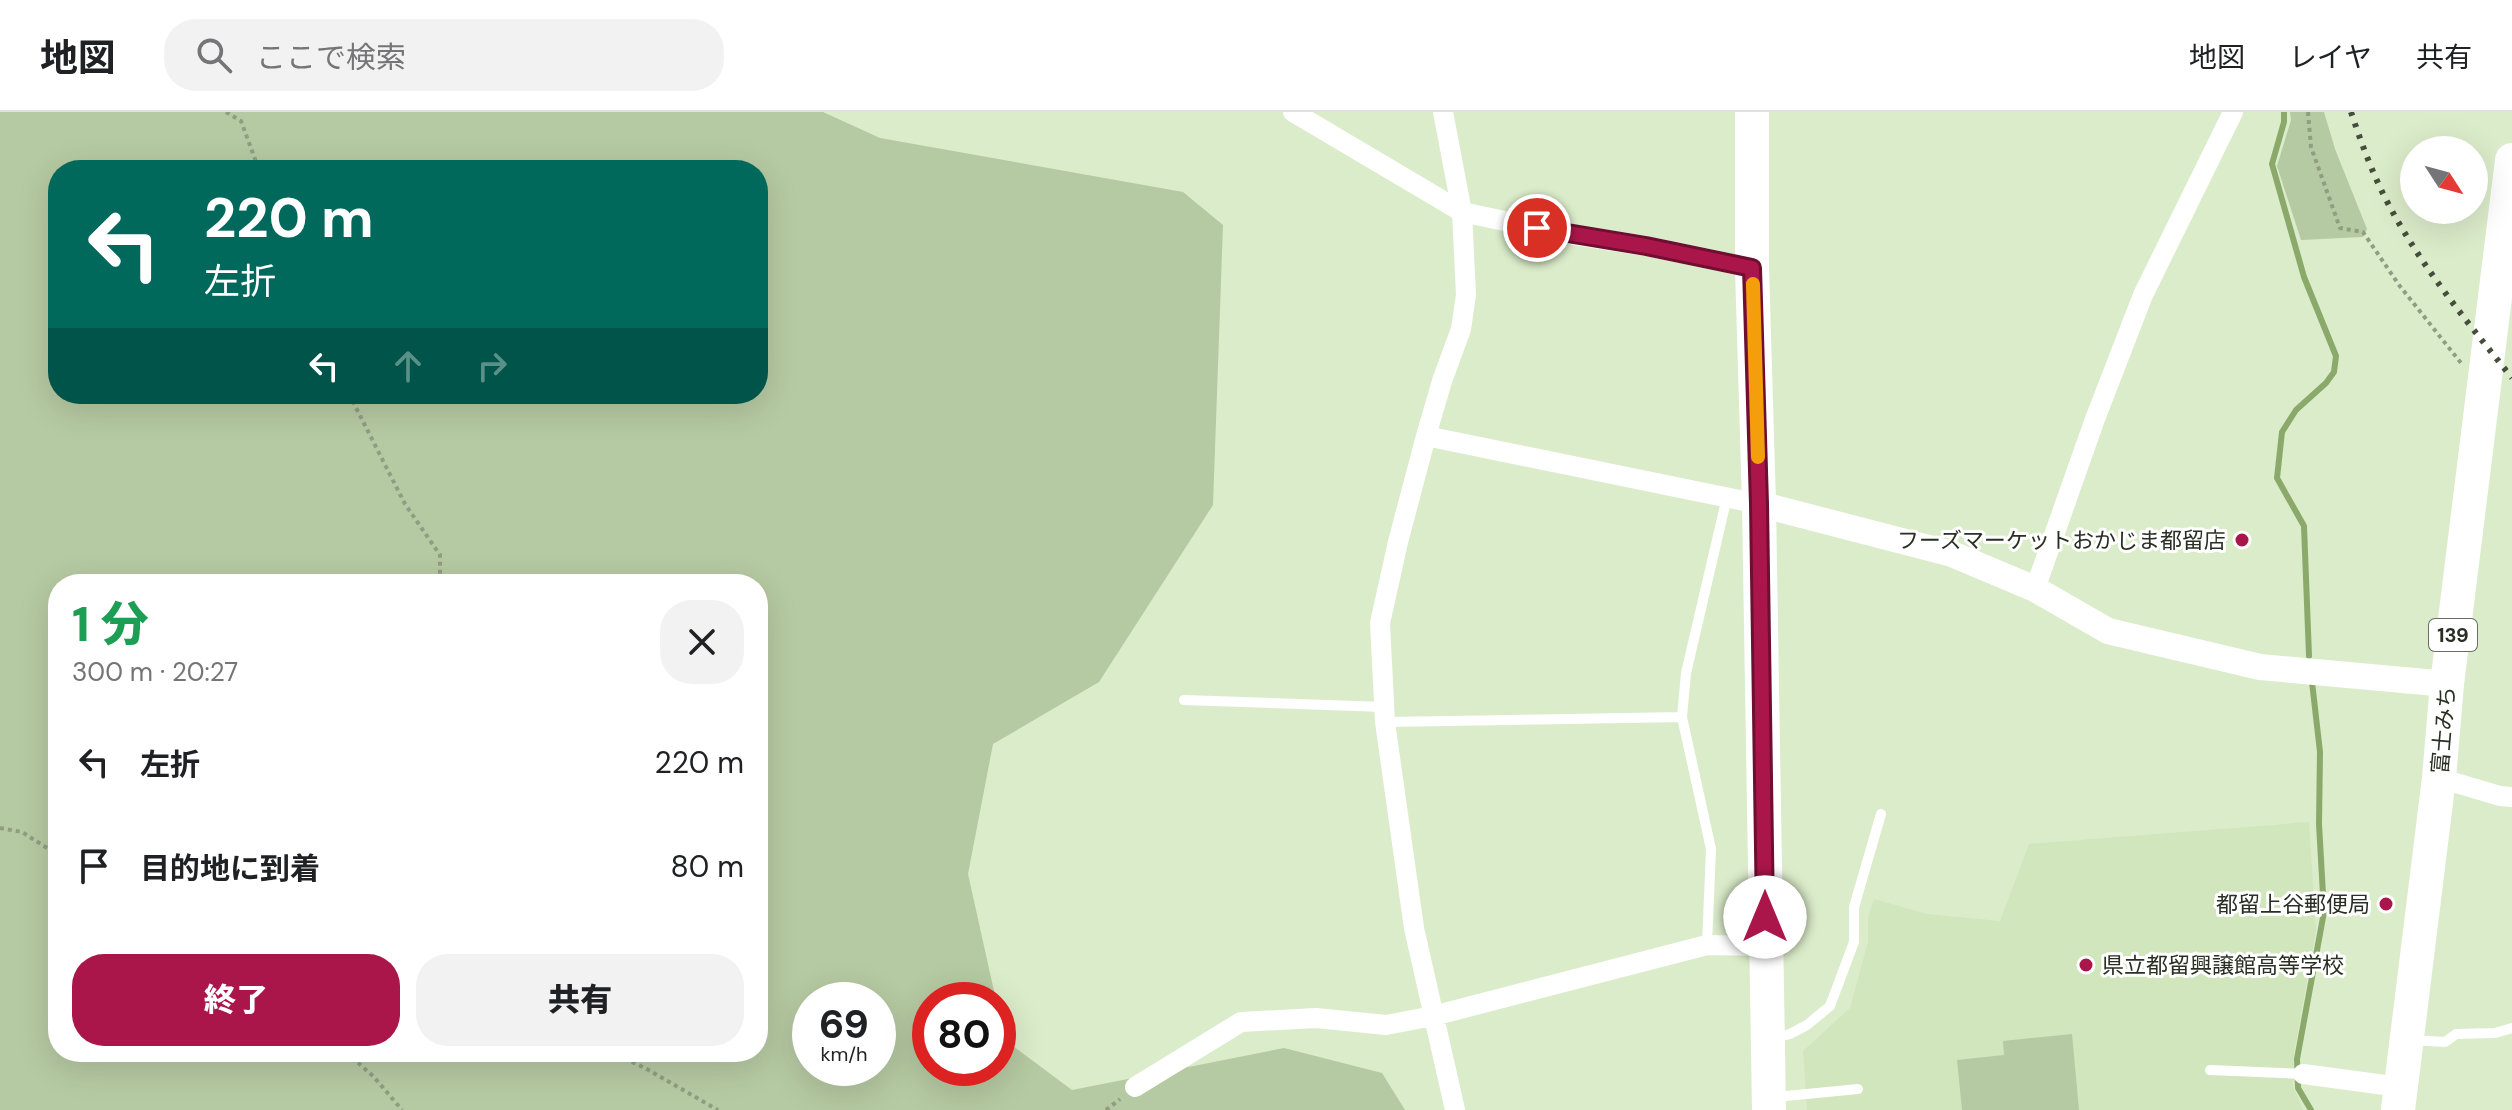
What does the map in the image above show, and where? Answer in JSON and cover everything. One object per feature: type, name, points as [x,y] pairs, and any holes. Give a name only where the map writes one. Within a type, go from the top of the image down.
[{"type":"highway","points":[[1753,113],[1752,268],[1743,500],[1765,946],[1769,1104]]},
{"type":"highway","name":"富士みち","points":[[2399,1098],[2512,160]]},
{"type":"street","points":[[1293,112],[1462,212],[1752,268]]},
{"type":"street","points":[[1443,112],[1462,212],[1466,295],[1461,329],[1426,436],[1380,623],[1384,714],[1414,928],[1455,1110]]},
{"type":"street","points":[[2035,589],[2143,295],[2233,112]]},
{"type":"street","points":[[1426,436],[1743,500],[1952,554],[2035,589],[2108,631],[2176,648],[2260,667],[2447,684]]},
{"type":"street","points":[[2439,778],[2512,797]]},
{"type":"street","points":[[1135,1087],[1241,1022],[1316,1018],[1386,1025],[1433,1016],[1707,945],[1765,946]]},
{"type":"street","points":[[2298,1074],[2399,1098]]},
{"type":"lane","points":[[1707,945],[1711,849],[1682,717],[1686,673],[1743,500]]},
{"type":"lane","points":[[1184,700],[1384,714],[1682,717]]},
{"type":"lane","points":[[1768,1039],[1790,1034],[1807,1025],[1830,1006],[1854,942],[1854,907],[1881,814]]},
{"type":"lane","points":[[2407,1040],[2445,1042],[2456,1034],[2495,1033],[2512,1028]]},
{"type":"lane","points":[[2210,1070],[2298,1074]]},
{"type":"lane","points":[[1769,1104],[1858,1089]]},
{"type":"path","points":[[226,112],[241,121],[255,160]]},
{"type":"path","points":[[2308,112],[2311,147],[2340,228],[2363,232],[2399,285],[2483,390]]},
{"type":"path","points":[[354,404],[405,504],[440,555],[440,574]]},
{"type":"path","points":[[0,828],[22,832],[48,849]]},
{"type":"path","points":[[357,1062],[402,1110]]},
{"type":"path","points":[[632,1062],[718,1110]]},
{"type":"shaded area","points":[[0,112],[823,112],[880,138],[1183,192],[1223,225],[1213,505],[1099,682],[993,744],[968,874],[992,982],[912,982],[912,1086],[1016,1086],[1016,1048],[1072,1090],[1284,1048],[1382,1073],[1405,1110],[0,1110]]},
{"type":"shaded area","points":[[2290,112],[2324,112],[2335,149],[2367,229],[2363,237],[2301,240],[2277,166],[2291,120]]},
{"type":"shaded area","name":"県立都留興譲館高等学校","points":[[2309,822],[2316,931],[2294,1053],[2293,1086],[2303,1110],[1807,1110],[1803,1051],[1850,1008],[1868,942],[1868,917],[1874,899],[1927,914],[2000,921],[2029,844]]},
{"type":"shaded area","points":[[2072,1034],[2079,1110],[1962,1110],[1957,1060],[2004,1055],[2003,1041]]},
{"type":"waterway","points":[[2284,112],[2272,164],[2304,277],[2336,356],[2334,372],[2296,410],[2282,432],[2277,478],[2304,526],[2309,656]]},
{"type":"waterway","points":[[2311,1110],[2298,1088],[2297,1059],[2324,912],[2319,824],[2320,752],[2312,682]]},
{"type":"railway","points":[[2351,112],[2374,173],[2404,232],[2448,296],[2512,378]]},
{"type":"slow traffic","points":[[1753,284],[1758,457]]},
{"type":"place","name":"フーズマーケットおかじま都留店","points":[[2242,540]]},
{"type":"place","name":"都留上谷郵便局","points":[[2386,904]]},
{"type":"place","name":"県立都留興譲館高等学校","points":[[2086,965]]},
{"type":"route","points":[[1537,228],[1752,268],[1764,742],[1765,917]]}]
